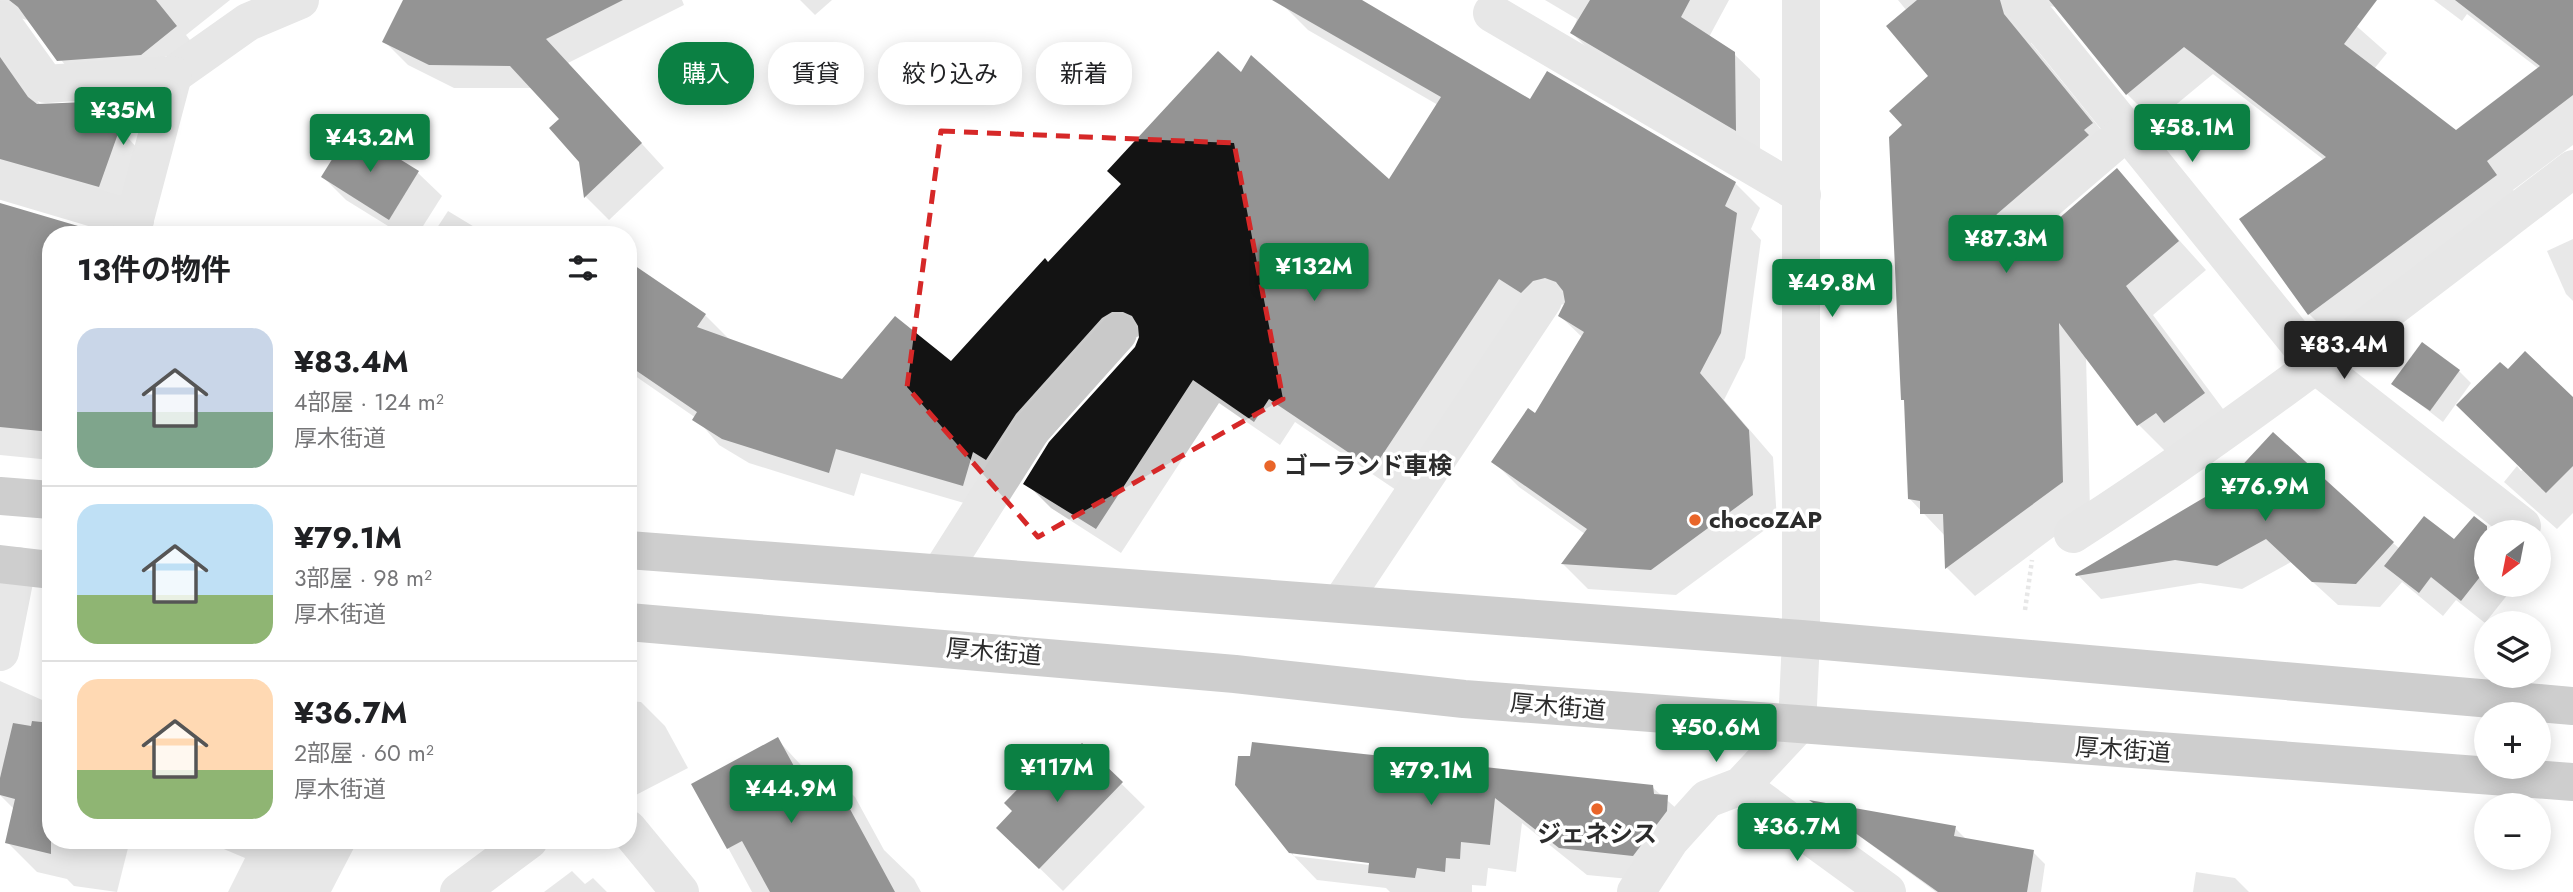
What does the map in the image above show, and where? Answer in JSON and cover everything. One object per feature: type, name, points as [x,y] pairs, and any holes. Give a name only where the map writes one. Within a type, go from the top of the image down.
[{"type":"highway","points":[[0,496],[42,499]]},
{"type":"highway","points":[[637,551],[1801,639],[2573,706]]},
{"type":"highway","name":"厚木街道","points":[[637,623],[1207,672],[1464,699],[2573,782]]},
{"type":"street","points":[[0,20],[46,85],[173,75],[248,22],[300,0]]},
{"type":"street","points":[[1636,892],[1670,840],[1707,799],[1741,786],[1797,726],[1801,639],[1801,0]]},
{"type":"street","points":[[2021,0],[2316,365],[2514,520]]},
{"type":"street","points":[[1492,13],[1802,195]]},
{"type":"street","points":[[133,226],[173,75]]},
{"type":"street","points":[[2012,229],[2127,131]]},
{"type":"street","points":[[2073,534],[2161,478],[2316,365],[2573,169]]},
{"type":"street","points":[[0,180],[130,226]]},
{"type":"street","points":[[1341,603],[1543,300]]},
{"type":"street","points":[[940,574],[1032,429],[1118,333]]},
{"type":"street","points":[[0,652],[23,567]]},
{"type":"street","points":[[1741,786],[1887,892]]},
{"type":"street","points":[[637,840],[680,892]]},
{"type":"street","points":[[459,892],[517,849]]},
{"type":"highlighted area","points":[[941,131],[1234,143],[1283,399],[1038,537],[907,387]]},
{"type":"building","points":[[9,0],[156,0],[177,26],[141,55],[57,61],[18,7]]},
{"type":"building","points":[[403,0],[623,0],[546,39],[642,143],[584,198],[579,162],[549,128],[559,119],[510,66],[429,65],[382,42]]},
{"type":"building","points":[[1272,0],[1362,0],[1530,99],[1547,71],[1736,182],[1725,206],[1737,213],[1721,333],[1700,373],[1749,430],[1753,495],[1651,570],[1561,564],[1587,529],[1491,462],[1528,408],[1535,413],[1584,332],[1558,316],[1565,302],[1563,291],[1556,282],[1545,278],[1533,281],[1521,293],[1499,279],[1373,469],[1269,399],[1254,422],[1193,380],[1096,529],[1023,484],[1049,442],[1135,347],[1139,337],[1138,326],[1132,316],[1123,312],[1112,312],[1102,318],[1016,414],[986,460],[973,452],[963,486],[836,449],[829,473],[722,439],[692,420],[697,412],[637,371],[637,267],[706,314],[697,327],[842,379],[895,316],[951,361],[1045,258],[1048,262],[1121,184],[1107,171],[1218,51],[1241,72],[1251,55],[1389,179],[1441,97]]},
{"type":"building","points":[[1590,0],[1690,0],[1681,17],[1735,52],[1736,131],[1570,33]]},
{"type":"building","points":[[1917,0],[2000,0],[2004,14],[2093,123],[2084,130],[2089,135],[1997,214],[1990,233],[1995,244],[2005,251],[2017,251],[2026,247],[2117,168],[2179,241],[2126,286],[2205,393],[2164,423],[2156,413],[2137,426],[2059,323],[2063,482],[1945,569],[1943,514],[1920,514],[1920,501],[1908,499],[1904,400],[1901,400],[1889,137],[1902,125],[1889,111],[1928,76],[1886,26]]},
{"type":"building","points":[[2049,0],[2377,0],[2344,44],[2456,130],[2540,66],[2455,0],[2573,0],[2573,95],[2487,161],[2497,175],[2308,315],[2239,219],[2326,157],[2184,47],[2126,95]]},
{"type":"building","points":[[0,57],[28,97],[37,104],[113,101],[105,125],[120,128],[99,187],[0,159]]},
{"type":"building","points":[[351,129],[419,171],[389,220],[321,177]]},
{"type":"building","points":[[0,203],[78,226],[42,226],[42,431],[0,427]]},
{"type":"building","points":[[2422,342],[2460,370],[2430,411],[2391,384]]},
{"type":"building","points":[[2525,351],[2573,397],[2573,466],[2546,493],[2456,405],[2500,362],[2508,369]]},
{"type":"building","points":[[2273,432],[2394,542],[2356,584],[2312,582],[2266,539],[2217,566],[2175,560],[2076,576],[2075,574],[2222,487]]},
{"type":"building","points":[[2424,516],[2454,539],[2474,516],[2479,520],[2474,520],[2474,584],[2461,601],[2431,577],[2419,593],[2384,566]]},
{"type":"building","points":[[32,721],[42,722],[42,849],[51,849],[51,854],[5,843],[15,799],[0,795],[0,778],[13,723],[31,726]]},
{"type":"building","points":[[778,737],[801,779],[826,765],[895,892],[770,892],[742,841],[727,849],[691,784]]},
{"type":"building","points":[[1252,742],[1653,785],[1654,794],[1668,795],[1667,811],[1633,856],[1559,848],[1495,798],[1490,845],[1461,842],[1460,859],[1446,858],[1445,872],[1417,868],[1415,878],[1368,873],[1369,863],[1289,853],[1235,785],[1238,756],[1250,756]]},
{"type":"building","points":[[1082,743],[1123,782],[1039,869],[996,828],[1012,811],[1004,803],[1046,760],[1055,770]]},
{"type":"building","points":[[1809,800],[1956,826],[1954,836],[2034,850],[2027,892],[1938,892]]},
{"type":"place","name":"ゴーランド車検","points":[[1270,466]]},
{"type":"place","name":"chocoZAP","points":[[1695,520]]},
{"type":"place","name":"ジェネシス","points":[[1597,809]]}]
